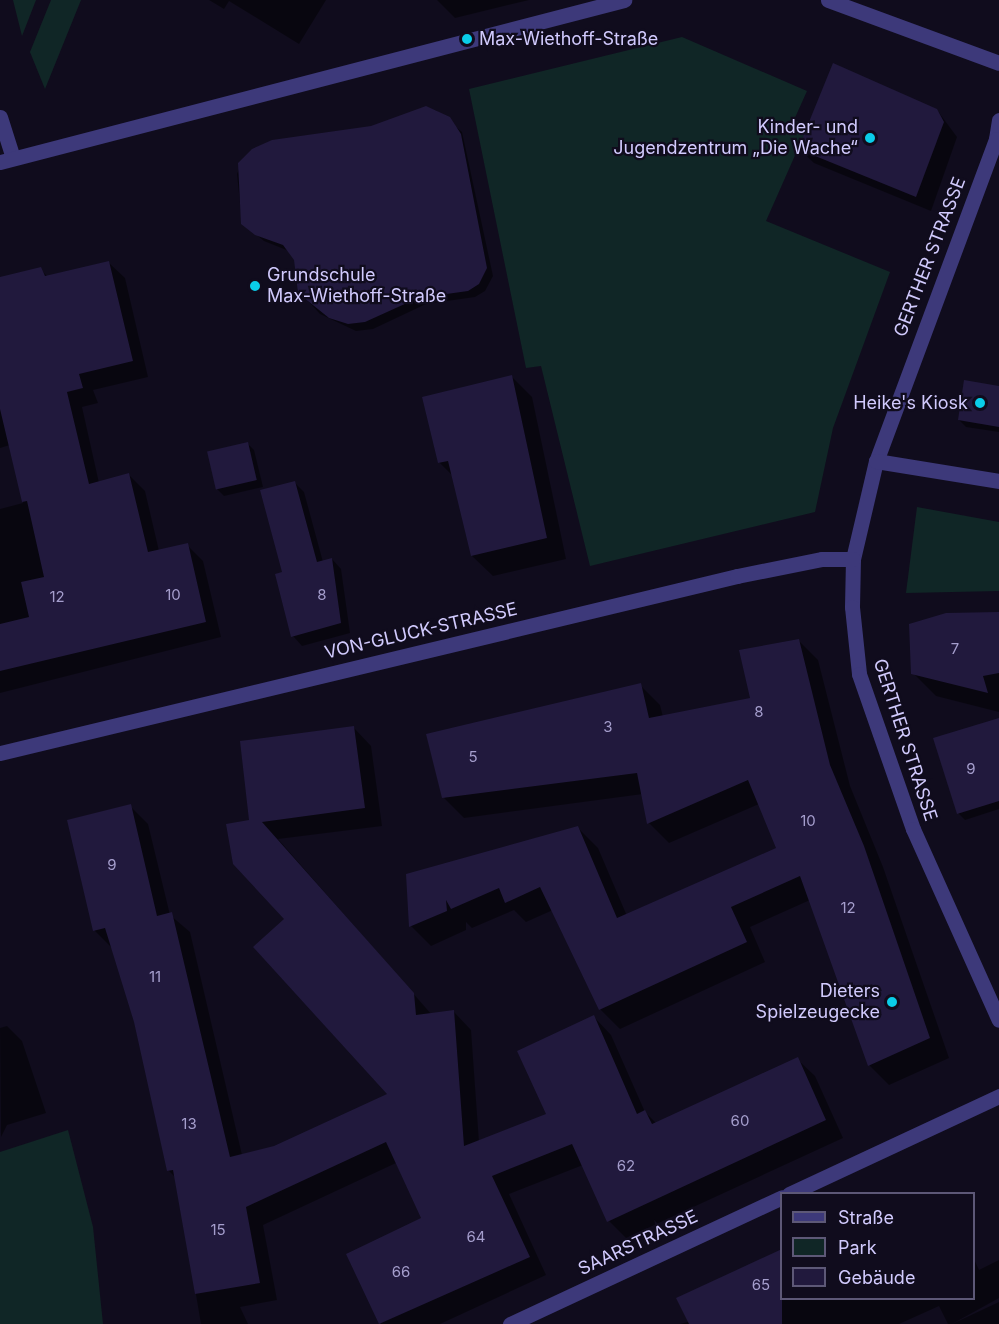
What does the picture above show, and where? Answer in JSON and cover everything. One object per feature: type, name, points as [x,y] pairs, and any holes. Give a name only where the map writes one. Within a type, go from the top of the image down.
[{"type":"street","points":[[0,117],[6,160],[624,0]]},
{"type":"street","points":[[828,0],[903,31],[999,63]]},
{"type":"street","name":"GERTHER STRASSE","points":[[999,120],[996,139],[876,461],[852,559],[852,607],[859,674],[913,829],[999,1020]]},
{"type":"street","points":[[876,461],[999,481]]},
{"type":"street","name":"VON-GLUCK-STRASSE","points":[[0,753],[737,576],[822,559],[852,559]]},
{"type":"street","points":[[793,1192],[999,1096]]},
{"type":"street","name":"SAARSTRASSE","points":[[510,1324],[780,1198]]},
{"type":"green space","points":[[13,0],[36,0],[22,36]]},
{"type":"green space","points":[[51,0],[81,0],[45,89],[30,52]]},
{"type":"green space","points":[[682,37],[807,91],[794,120],[808,126],[766,221],[890,272],[833,428],[815,512],[590,566],[541,366],[526,368],[469,89]]},
{"type":"green space","points":[[917,507],[999,522],[999,591],[906,593]]},
{"type":"green space","points":[[68,1130],[93,1227],[103,1324],[0,1324],[0,1152]]},
{"type":"building","name":"Kinder- und Jugendzentrum „Die Wache“","points":[[833,63],[937,109],[944,122],[916,197],[798,149]]},
{"type":"building","points":[[426,106],[450,117],[461,134],[487,268],[479,284],[468,291],[418,298],[365,322],[348,324],[329,318],[298,293],[294,260],[283,245],[255,235],[241,224],[238,163],[252,149],[272,140],[371,126]]},
{"type":"building","points":[[109,261],[133,361],[79,374],[83,388],[67,392],[89,484],[129,473],[148,552],[188,543],[206,622],[0,671],[0,624],[29,617],[21,582],[44,577],[27,501],[22,502],[0,409],[0,277],[41,267],[45,276]]},
{"type":"building","points":[[512,375],[547,538],[471,556],[448,461],[438,463],[422,397]]},
{"type":"building","name":"Heike's Kiosk","points":[[964,380],[999,386],[999,427],[958,420]]},
{"type":"building","points":[[248,442],[257,480],[216,489],[207,451]]},
{"type":"building","points":[[295,481],[317,562],[332,558],[341,623],[291,637],[275,574],[282,572],[260,490]]},
{"type":"building","points":[[999,612],[999,673],[983,676],[988,693],[911,674],[909,624],[946,613]]},
{"type":"building","points":[[799,639],[830,765],[864,846],[930,1038],[868,1066],[800,876],[731,907],[747,942],[599,1010],[540,887],[505,903],[499,888],[451,909],[446,900],[447,911],[409,927],[406,874],[578,826],[617,918],[776,848],[748,780],[647,824],[637,773],[442,798],[426,734],[641,683],[649,718],[750,698],[739,650]]},
{"type":"building","points":[[999,718],[999,801],[957,814],[933,738]]},
{"type":"building","points":[[354,726],[365,808],[262,822],[414,993],[416,1015],[454,1010],[464,1146],[546,1114],[517,1051],[594,1015],[637,1114],[645,1110],[652,1124],[798,1057],[826,1120],[607,1222],[572,1144],[492,1176],[530,1257],[379,1324],[346,1254],[421,1218],[386,1142],[246,1207],[260,1283],[195,1294],[173,1170],[167,1171],[134,1022],[105,928],[93,931],[67,820],[131,804],[157,916],[172,912],[230,1157],[274,1146],[387,1094],[253,947],[284,919],[233,864],[226,824],[249,820],[240,741]]},
{"type":"building","points":[[780,1250],[782,1324],[689,1324],[676,1298]]},
{"type":"place","name":"Max-Wiethoff-Straße","points":[[467,39]]},
{"type":"place","name":"Kinder- und Jugendzentrum „Die Wache“","points":[[870,138]]},
{"type":"place","name":"Grundschule Max-Wiethoff-Straße","points":[[255,286]]},
{"type":"place","name":"Heike's Kiosk","points":[[980,403]]},
{"type":"place","name":"Dieters Spielzeugecke","points":[[892,1002]]}]
